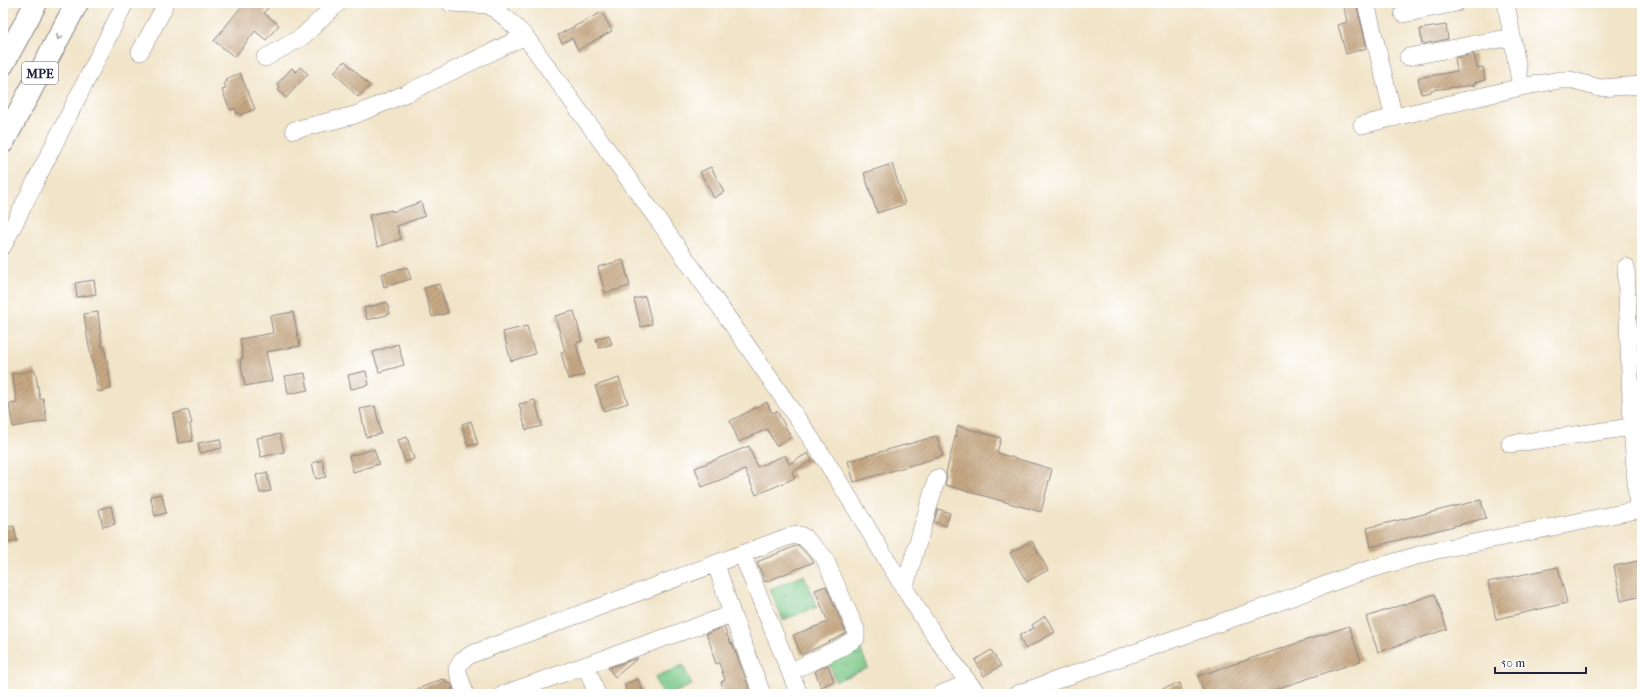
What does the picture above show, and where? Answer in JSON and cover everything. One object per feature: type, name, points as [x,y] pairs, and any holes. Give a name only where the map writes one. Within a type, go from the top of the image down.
[{"type":"highway","name":"MPE","points":[[3,64],[36,3]]},
{"type":"highway","name":"MPE","points":[[3,142],[77,3]]},
{"type":"street","points":[[3,246],[126,3]]},
{"type":"street","points":[[140,52],[163,10],[164,3]]},
{"type":"street","points":[[265,58],[294,43],[310,31],[338,3]]},
{"type":"street","points":[[450,3],[488,4],[525,36],[751,350],[820,451],[904,589],[974,689],[941,694]]},
{"type":"street","points":[[1366,3],[1394,118]]},
{"type":"street","points":[[1403,14],[1456,3]]},
{"type":"street","points":[[1506,3],[1521,87]]},
{"type":"street","points":[[294,130],[355,115],[407,93],[525,36]]},
{"type":"street","points":[[1408,57],[1512,37]]},
{"type":"street","points":[[1362,126],[1521,87],[1560,80],[1570,80],[1600,88],[1642,85]]},
{"type":"street","points":[[1017,694],[1361,572],[1433,551],[1640,509],[1632,426],[1626,268]]},
{"type":"street","points":[[1510,444],[1632,426]]},
{"type":"street","points":[[904,589],[937,478]]},
{"type":"street","points":[[465,694],[457,669],[462,660],[467,657],[790,536],[800,535],[824,557],[856,630],[856,638],[842,648],[790,672]]},
{"type":"street","points":[[742,554],[799,694]]},
{"type":"street","points":[[716,564],[732,614],[762,694]]},
{"type":"street","points":[[504,694],[732,614]]},
{"type":"street","points":[[586,666],[597,694]]},
{"type":"green space","points":[[804,575],[817,607],[783,620],[770,589]]},
{"type":"green space","points":[[859,645],[868,668],[836,681],[827,658]]},
{"type":"green space","points":[[683,665],[692,685],[671,694],[661,694],[655,677]]},
{"type":"building","points":[[244,3],[271,3],[264,13],[279,25],[266,40],[255,31],[235,57],[214,41]]},
{"type":"building","points":[[1343,3],[1356,3],[1367,48],[1346,54],[1338,25],[1347,22]]},
{"type":"building","points":[[602,12],[612,31],[578,50],[572,38],[562,43],[558,35]]},
{"type":"building","points":[[1446,25],[1448,39],[1422,44],[1420,29]]},
{"type":"building","points":[[1474,54],[1477,68],[1483,67],[1485,80],[1474,83],[1475,85],[1431,90],[1431,92],[1421,94],[1418,78],[1457,71],[1455,58]]},
{"type":"building","points":[[345,61],[370,86],[358,97],[334,72]]},
{"type":"building","points":[[300,67],[308,74],[286,98],[278,90],[280,87],[277,84],[292,68],[296,72]]},
{"type":"building","points":[[240,73],[255,109],[240,115],[239,112],[237,114],[235,108],[230,110],[222,90],[226,89],[224,83],[227,82],[226,79]]},
{"type":"building","points":[[892,164],[905,204],[877,213],[864,173]]},
{"type":"building","points":[[711,167],[724,192],[714,198],[700,172]]},
{"type":"building","points":[[421,202],[425,216],[397,226],[401,239],[378,247],[369,215],[392,210],[392,212]]},
{"type":"building","points":[[623,260],[630,286],[605,293],[598,267]]},
{"type":"building","points":[[407,267],[411,279],[384,287],[381,274]]},
{"type":"building","points":[[94,280],[96,294],[77,297],[75,283]]},
{"type":"building","points":[[439,284],[448,313],[432,317],[424,288]]},
{"type":"building","points":[[645,296],[652,324],[641,327],[634,299]]},
{"type":"building","points":[[387,302],[390,314],[367,320],[364,308]]},
{"type":"building","points":[[574,311],[582,341],[576,343],[584,375],[568,379],[561,352],[565,351],[555,316]]},
{"type":"building","points":[[98,312],[102,347],[104,346],[111,389],[98,392],[84,314]]},
{"type":"building","points":[[293,312],[300,346],[266,352],[272,381],[245,386],[240,359],[243,358],[240,339],[273,333],[270,316]]},
{"type":"building","points":[[527,326],[535,354],[511,361],[503,332]]},
{"type":"building","points":[[609,335],[612,344],[599,348],[596,339]]},
{"type":"building","points":[[398,344],[404,365],[379,372],[373,352]]},
{"type":"building","points":[[35,370],[40,399],[43,398],[47,421],[13,427],[9,404],[17,403],[12,374]]},
{"type":"building","points":[[366,371],[369,385],[351,389],[348,375]]},
{"type":"building","points":[[305,373],[308,390],[288,394],[285,376]]},
{"type":"building","points":[[619,378],[628,403],[604,411],[595,386]]},
{"type":"building","points":[[535,400],[542,426],[526,430],[519,404]]},
{"type":"building","points":[[767,402],[772,413],[777,411],[791,437],[776,446],[767,429],[739,442],[730,421]]},
{"type":"building","points":[[375,406],[381,434],[366,437],[360,409]]},
{"type":"building","points":[[188,410],[192,423],[190,424],[193,441],[178,443],[173,414]]},
{"type":"building","points":[[471,421],[478,444],[468,446],[462,424]]},
{"type":"building","points":[[958,426],[1001,438],[997,453],[1052,469],[1041,512],[945,485],[947,476],[946,473]]},
{"type":"building","points":[[280,434],[284,452],[261,457],[257,438]]},
{"type":"building","points":[[937,436],[943,456],[854,482],[848,461]]},
{"type":"building","points":[[407,437],[414,459],[405,462],[398,440]]},
{"type":"building","points":[[220,439],[222,448],[200,453],[198,443]]},
{"type":"building","points":[[749,446],[757,467],[785,455],[789,464],[808,453],[812,461],[792,472],[795,478],[756,495],[745,470],[702,487],[695,468]]},
{"type":"building","points":[[374,449],[379,464],[353,472],[349,456]]},
{"type":"building","points":[[322,460],[326,477],[316,479],[312,463]]},
{"type":"building","points":[[267,472],[271,491],[260,493],[256,475]]},
{"type":"building","points":[[162,494],[166,513],[155,516],[150,496]]},
{"type":"building","points":[[1481,500],[1486,518],[1371,547],[1367,528]]},
{"type":"building","points":[[111,506],[115,524],[103,527],[99,509]]},
{"type":"building","points":[[938,509],[950,513],[946,526],[934,522]]},
{"type":"building","points":[[14,526],[17,541],[3,544],[3,528]]},
{"type":"building","points":[[1032,541],[1048,570],[1027,582],[1010,553]]},
{"type":"building","points":[[798,545],[814,562],[765,582],[757,562]]},
{"type":"building","points":[[1642,560],[1642,596],[1621,601],[1614,566]]},
{"type":"building","points":[[1558,567],[1567,603],[1496,619],[1488,582]]},
{"type":"building","points":[[826,586],[846,633],[801,655],[793,635],[828,622],[815,590]]},
{"type":"building","points":[[1435,594],[1447,629],[1378,652],[1366,617]]},
{"type":"building","points":[[1045,616],[1055,632],[1025,649],[1019,635],[1034,628],[1032,625]]},
{"type":"building","points":[[1349,626],[1361,661],[1261,694],[1204,694],[1198,676]]},
{"type":"building","points":[[724,627],[731,644],[732,643],[749,688],[749,694],[725,694],[721,682],[725,680],[719,663],[716,664],[713,651],[706,634]]},
{"type":"building","points":[[991,650],[1001,666],[984,676],[975,660]]},
{"type":"building","points":[[638,658],[615,677],[608,668]]},
{"type":"building","points":[[828,665],[834,681],[821,687],[815,671]]},
{"type":"building","points":[[445,679],[447,684],[451,683],[454,694],[406,694]]},
{"type":"building","points":[[638,679],[644,694],[626,694],[625,684]]},
{"type":"building","points":[[1180,683],[1183,694],[1153,694],[1153,692]]}]
